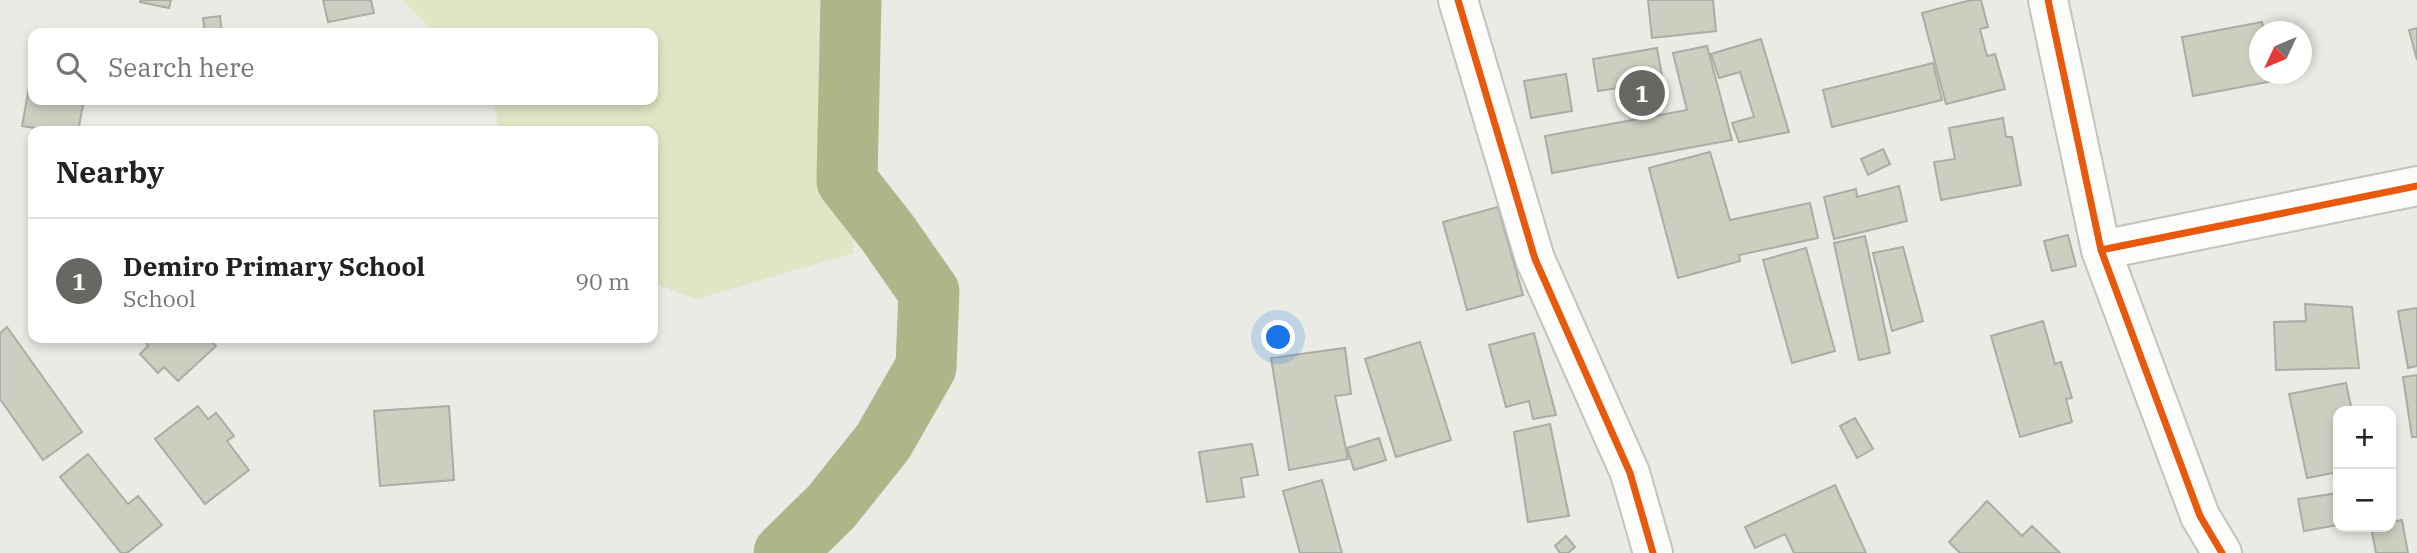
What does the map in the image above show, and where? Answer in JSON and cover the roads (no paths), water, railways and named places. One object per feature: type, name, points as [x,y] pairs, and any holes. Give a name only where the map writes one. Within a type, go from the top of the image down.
[{"type":"street","points":[[1458,0],[1535,259],[1630,473],[1654,553]]},
{"type":"street","points":[[2048,0],[2101,250],[2200,516],[2222,553]]},
{"type":"street","points":[[2101,250],[2417,186]]},
{"type":"waterway","points":[[784,553],[831,507],[883,442],[926,367],[929,292],[847,181],[851,0]]},
{"type":"place","name":"Demiro Primary School","points":[[1642,93]]}]
